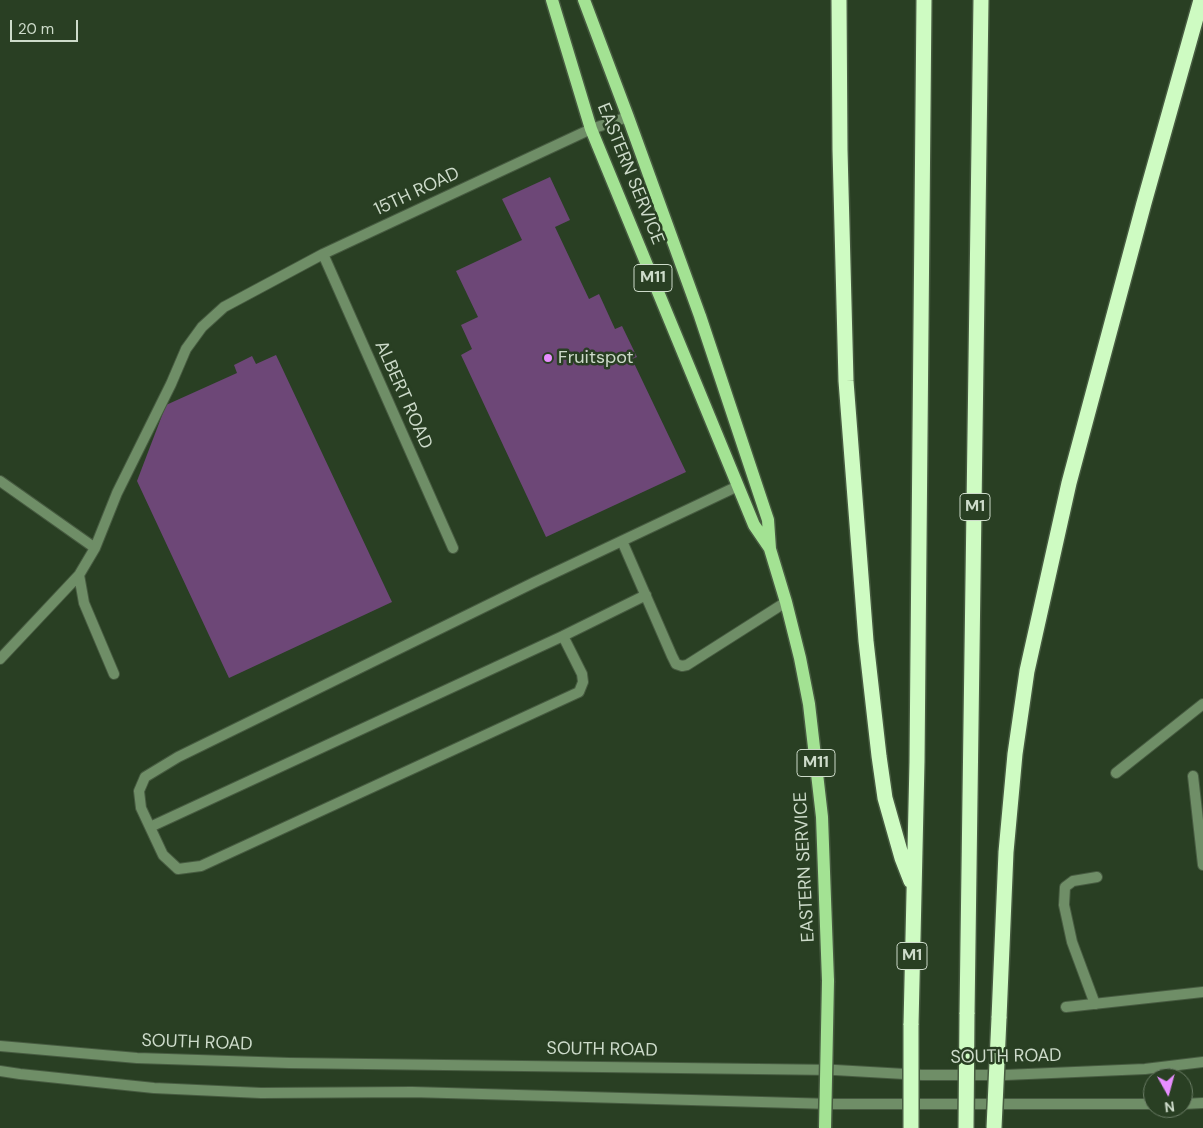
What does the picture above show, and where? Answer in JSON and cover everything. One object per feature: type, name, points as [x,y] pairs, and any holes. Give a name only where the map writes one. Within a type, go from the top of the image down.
[{"type":"highway","points":[[839,0],[840,150],[846,381],[866,641],[885,798],[902,858],[914,887]]},
{"type":"highway","name":"M1","points":[[911,1128],[911,1025],[917,762],[924,0]]},
{"type":"highway","name":"M1","points":[[966,1128],[981,0]]},
{"type":"highway","points":[[994,1128],[1009,823],[1015,754],[1029,662],[1071,474],[1201,0]]},
{"type":"main road","name":"EASTERN SERVICE","points":[[552,0],[591,128],[754,525],[770,549]]},
{"type":"main road","name":"EASTERN SERVICE","points":[[584,0],[700,316],[768,520],[770,549],[800,658],[809,704],[821,808],[828,981],[825,1128]]},
{"type":"street","name":"15TH ROAD","points":[[0,659],[79,575],[94,548],[117,493],[172,384],[186,349],[202,327],[224,307],[323,254],[591,128],[628,117]]},
{"type":"street","name":"ALBERT ROAD","points":[[323,254],[453,548]]},
{"type":"street","points":[[0,481],[94,548]]},
{"type":"street","points":[[563,636],[582,674],[583,682],[579,692],[201,866],[178,869],[163,855],[141,808],[139,791],[145,777],[178,757],[394,651],[738,486]]},
{"type":"street","points":[[622,541],[676,664],[687,665],[786,602]]},
{"type":"street","points":[[79,575],[84,602],[114,674]]},
{"type":"street","points":[[150,827],[563,636],[646,595]]},
{"type":"street","points":[[1116,773],[1203,704]]},
{"type":"street","points":[[1194,776],[1203,865]]},
{"type":"street","points":[[1095,1004],[1072,942],[1064,905],[1065,887],[1073,881],[1097,877]]},
{"type":"street","points":[[1066,1007],[1203,992]]},
{"type":"street","name":"SOUTH ROAD","points":[[0,1046],[137,1058],[280,1062],[835,1070],[922,1076],[1005,1075],[1145,1069],[1203,1062]]},
{"type":"street","points":[[0,1071],[154,1088],[261,1093],[412,1092],[831,1104],[1143,1104]]},
{"type":"building","name":"Fruitspot","points":[[550,177],[570,220],[555,227],[589,299],[599,294],[615,329],[622,326],[637,357],[632,359],[686,472],[546,537],[461,355],[472,349],[461,325],[478,317],[456,271],[522,240],[502,199]]},
{"type":"building","points":[[276,355],[392,602],[229,678],[137,481],[166,405],[237,373],[234,365],[252,356],[256,364]]},
{"type":"place","name":"Fruitspot","points":[[548,358]]}]
